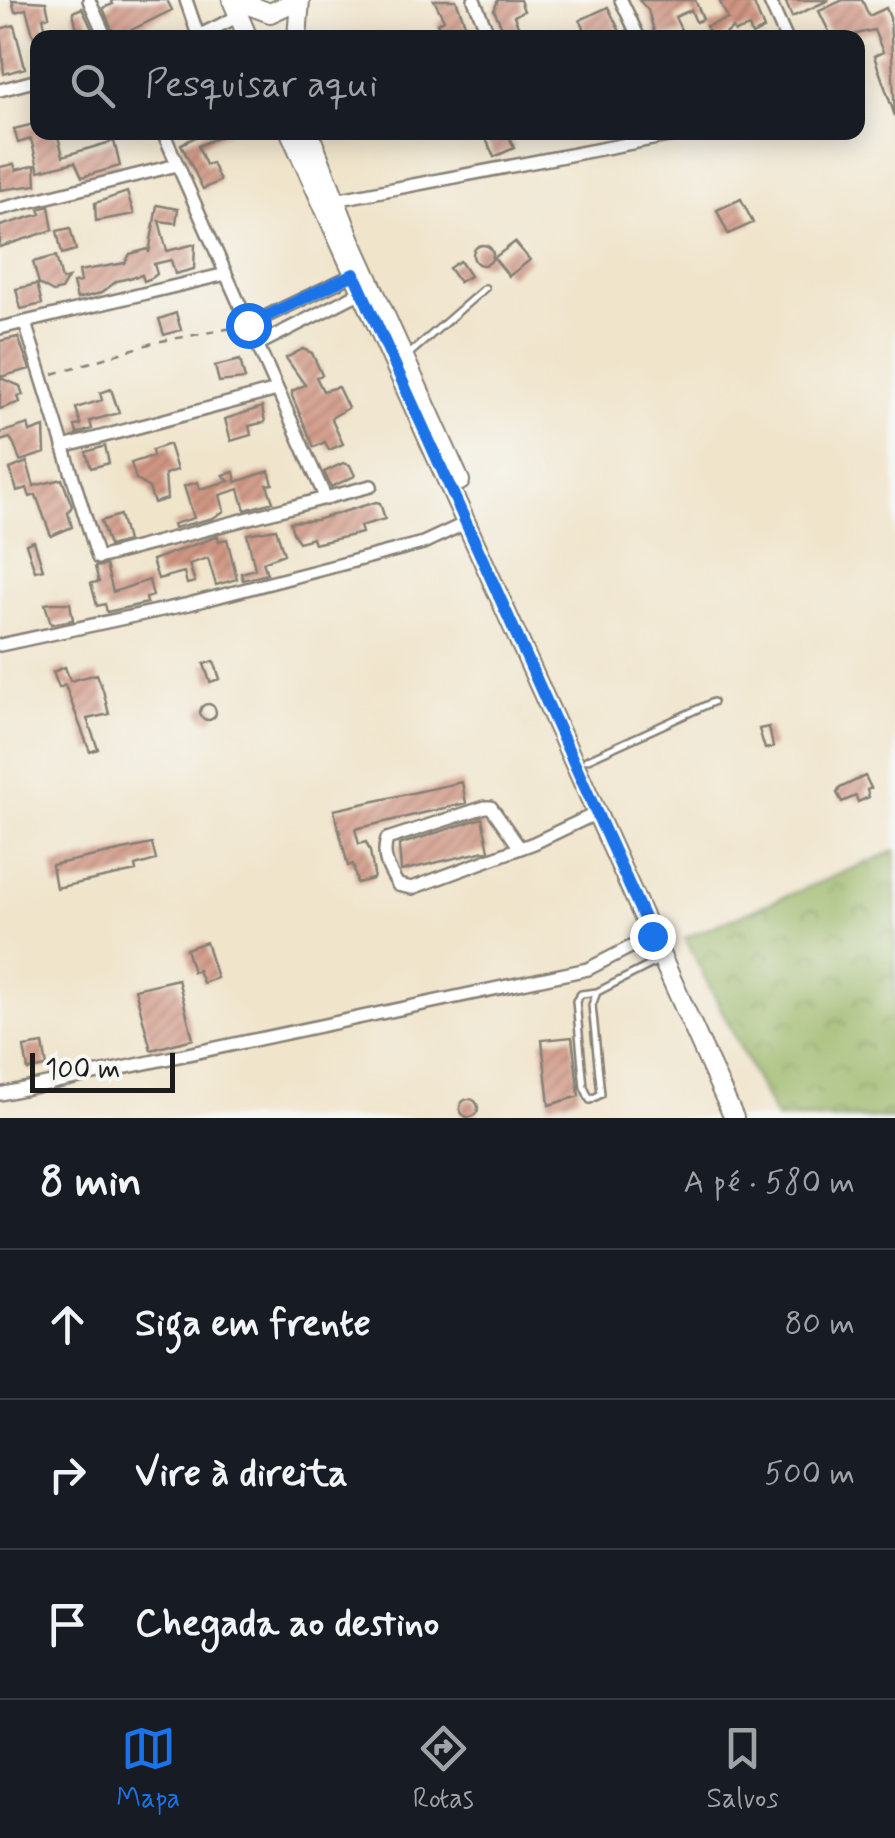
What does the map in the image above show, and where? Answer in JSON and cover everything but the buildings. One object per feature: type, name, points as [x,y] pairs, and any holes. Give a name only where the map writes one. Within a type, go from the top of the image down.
[{"type":"main road","points":[[235,5],[270,13],[299,0],[297,30]]},
{"type":"main road","points":[[235,5],[245,30]]},
{"type":"main road","points":[[294,140],[734,1118]]},
{"type":"main road","points":[[312,140],[335,200],[746,1118]]},
{"type":"street","points":[[90,0],[103,30]]},
{"type":"street","points":[[186,0],[197,30]]},
{"type":"street","points":[[474,0],[487,30]]},
{"type":"street","points":[[622,0],[635,30]]},
{"type":"street","points":[[769,0],[782,30]]},
{"type":"street","points":[[207,30],[235,5]]},
{"type":"street","points":[[0,90],[30,82]]},
{"type":"street","points":[[167,140],[326,499]]},
{"type":"street","points":[[335,200],[647,140]]},
{"type":"street","points":[[0,210],[178,165]]},
{"type":"street","points":[[0,328],[226,274]]},
{"type":"street","points":[[248,325],[300,300],[357,283]]},
{"type":"street","points":[[257,345],[310,318],[357,283]]},
{"type":"street","points":[[300,300],[310,318]]},
{"type":"street","points":[[24,323],[98,558],[371,486]]},
{"type":"street","points":[[63,447],[277,390]]},
{"type":"street","points":[[0,645],[189,604],[405,548],[466,523]]},
{"type":"street","points":[[520,848],[491,808],[485,807],[387,839],[384,847],[386,865],[398,885],[412,888],[520,848],[597,814]]},
{"type":"street","points":[[0,1094],[588,969],[652,936]]},
{"type":"lane","points":[[406,356],[485,288]]},
{"type":"lane","points":[[586,760],[713,702]]},
{"type":"lane","points":[[597,992],[592,1005],[601,1094],[590,1100],[575,1009],[581,994],[597,992],[662,958]]},
{"type":"path","points":[[42,378],[156,342],[248,325]]},
{"type":"green space","points":[[895,851],[895,1118],[776,1118],[685,938]]},
{"type":"route","points":[[248,325],[354,274],[652,936]]}]
